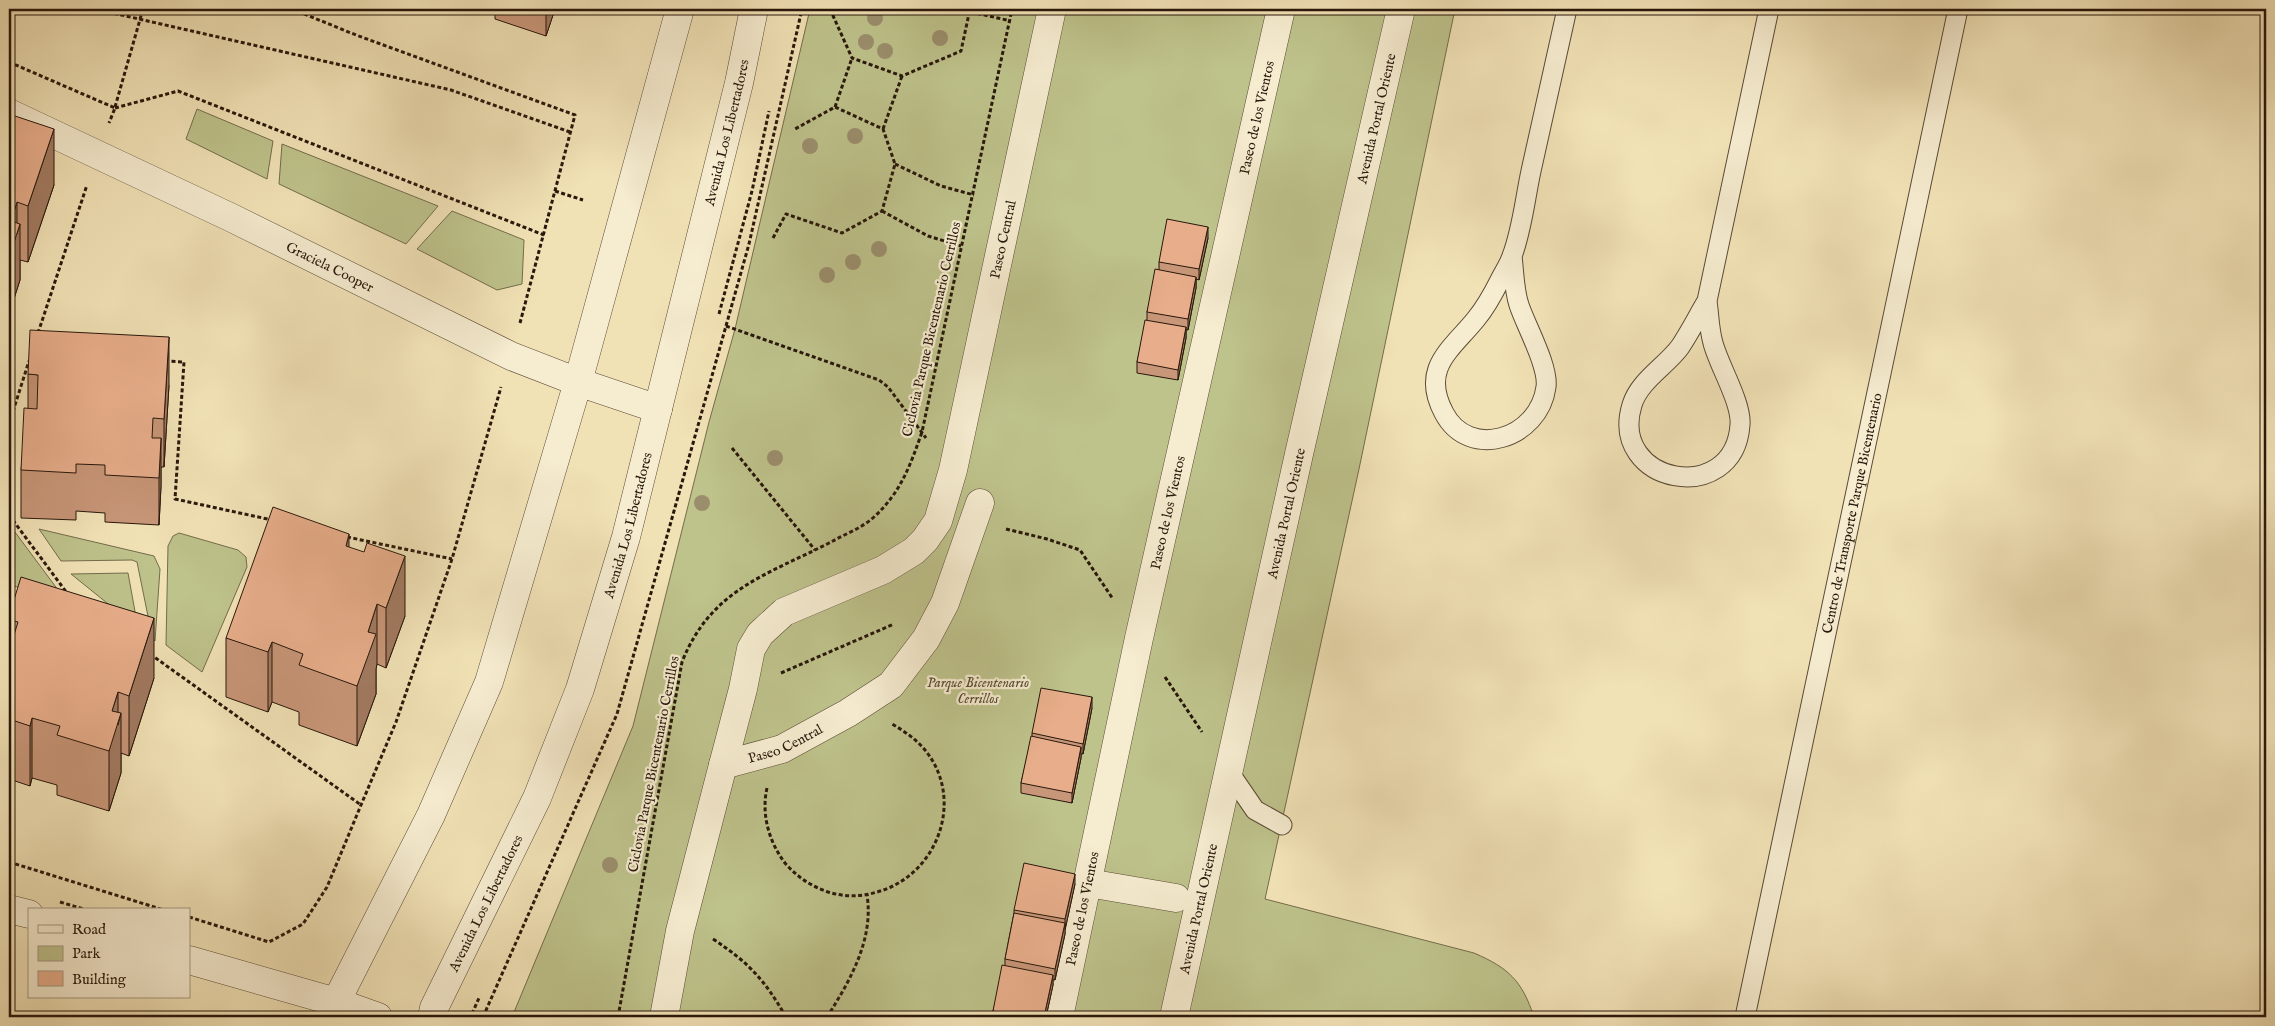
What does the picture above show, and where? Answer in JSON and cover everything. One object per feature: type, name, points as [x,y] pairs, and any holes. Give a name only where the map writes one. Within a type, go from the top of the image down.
[{"type":"street","points":[[336,1002],[431,815],[489,682],[578,382],[680,9]]},
{"type":"street","name":"Avenida Los Libertadores","points":[[432,1017],[434,1008],[537,798],[580,689],[626,537],[739,83],[754,9]]},
{"type":"street","name":"Paseo de los Vientos","points":[[1058,1017],[1139,638],[1281,9]]},
{"type":"street","name":"Avenida Portal Oriente","points":[[1174,1017],[1401,9]]},
{"type":"street","name":"Paseo Central","points":[[980,503],[945,602],[926,639],[891,685],[848,713],[782,749],[723,765],[743,689],[751,649],[760,634],[773,620],[784,612],[897,563],[925,540],[938,521],[953,470],[1050,20]]},
{"type":"street","name":"Graciela Cooper","points":[[9,113],[96,156],[232,218],[511,356],[578,382],[658,409]]},
{"type":"street","points":[[664,1017],[680,932],[723,765]]},
{"type":"street","points":[[1088,883],[1176,898]]},
{"type":"street","points":[[9,909],[28,914]]},
{"type":"street","points":[[190,960],[336,1002],[378,1017]]},
{"type":"lane","points":[[1512,256],[1519,304],[1544,367],[1547,384],[1544,402],[1536,417],[1523,429],[1507,436],[1490,439],[1472,436],[1457,428],[1441,407],[1435,382],[1438,365],[1446,350],[1486,307],[1512,256],[1567,9]]},
{"type":"lane","points":[[1707,301],[1712,342],[1738,406],[1741,424],[1737,440],[1729,456],[1717,468],[1701,476],[1684,478],[1666,475],[1651,467],[1639,454],[1631,439],[1629,422],[1632,404],[1640,389],[1680,347],[1707,301],[1769,9]]},
{"type":"lane","name":"Centro de Transporte Parque Bicentenario","points":[[1745,1017],[1958,9]]},
{"type":"lane","points":[[1229,772],[1255,810],[1282,825]]},
{"type":"path","points":[[95,9],[451,90],[570,132]]},
{"type":"path","points":[[38,334],[96,156],[115,108],[143,9]]},
{"type":"path","points":[[190,917],[269,942],[303,924],[327,887],[396,722],[452,559],[511,356],[575,115],[356,35],[292,9]]},
{"type":"path","points":[[795,129],[834,107],[852,58],[830,9]]},
{"type":"path","name":"Ciclovia Parque Bicentenario Cerrillos","points":[[618,1017],[682,662],[688,648],[710,616],[723,601],[739,588],[872,519],[906,478],[922,432],[1012,9]]},
{"type":"path","points":[[852,58],[902,76],[961,52],[970,10],[1010,21],[1050,20]]},
{"type":"path","points":[[9,62],[115,108],[178,91],[544,235]]},
{"type":"path","points":[[773,238],[786,214],[842,233],[882,211],[895,164],[882,129],[902,76]]},
{"type":"path","points":[[834,107],[882,129]]},
{"type":"path","points":[[895,164],[941,186],[1010,204]]},
{"type":"path","points":[[555,191],[583,200]]},
{"type":"path","points":[[882,211],[928,236],[999,256]]},
{"type":"path","points":[[9,424],[32,352]]},
{"type":"path","points":[[164,361],[184,362],[175,499],[280,522]]},
{"type":"path","points":[[732,448],[815,550]]},
{"type":"path","points":[[9,515],[67,594],[74,598]]},
{"type":"path","points":[[338,534],[452,559]]},
{"type":"path","points":[[743,689],[945,602]]},
{"type":"path","points":[[145,650],[361,805]]},
{"type":"path","points":[[782,749],[769,778],[765,810],[770,835],[781,857],[804,881],[834,894],[867,895],[887,890],[906,880],[922,866],[934,848],[942,829],[945,808],[936,768],[925,750],[910,735],[892,724],[848,713]]},
{"type":"path","points":[[9,862],[158,908]]},
{"type":"path","points":[[827,1017],[851,975],[864,939],[869,911],[867,895]]},
{"type":"path","points":[[680,932],[711,938],[746,962],[766,985],[786,1017]]},
{"type":"green space","name":"Parque Bicentenario Cerrillos","points":[[810,9],[1455,9],[1359,469],[1265,899],[1474,953],[1496,964],[1513,977],[1524,994],[1534,1017],[512,1017],[633,726],[709,422],[735,329]]},
{"type":"green space","points":[[197,109],[273,141],[267,179],[186,139]]},
{"type":"green space","points":[[282,144],[438,206],[406,244],[279,184]]},
{"type":"green space","points":[[452,211],[524,240],[522,284],[497,290],[417,249]]},
{"type":"green space","points":[[9,524],[64,598],[9,585]]},
{"type":"green space","points":[[39,529],[154,556],[160,569],[155,641],[152,636],[137,562],[132,560],[61,561]]},
{"type":"green space","points":[[179,533],[238,550],[246,557],[247,567],[202,672],[166,645],[168,546],[173,536]]},
{"type":"green space","points":[[128,573],[138,628],[71,574]]},
{"type":"building","points":[[9,114],[54,129],[28,206],[17,202],[11,221],[20,224],[9,258]]},
{"type":"building","points":[[1167,219],[1208,227],[1199,269],[1159,262]]},
{"type":"building","points":[[1155,269],[1196,277],[1188,319],[1147,312]]},
{"type":"building","points":[[1145,320],[1186,327],[1178,370],[1137,362]]},
{"type":"building","points":[[30,330],[169,337],[164,419],[153,418],[152,438],[161,438],[159,478],[105,475],[105,465],[76,464],[76,473],[21,470],[24,408],[37,409],[38,375],[28,374]]},
{"type":"building","points":[[273,507],[349,534],[346,546],[364,552],[367,543],[405,556],[386,608],[377,604],[368,632],[376,634],[357,686],[299,665],[303,654],[272,642],[268,652],[226,638]]},
{"type":"building","points":[[21,577],[154,618],[129,696],[118,692],[112,711],[121,713],[109,751],[57,735],[60,726],[32,718],[30,726],[9,719],[9,651],[18,622],[9,620],[9,616]]},
{"type":"building","points":[[1041,688],[1092,697],[1083,744],[1032,733]]},
{"type":"building","points":[[1031,736],[1081,747],[1072,793],[1021,783]]},
{"type":"building","points":[[1024,863],[1075,874],[1065,919],[1014,910]]},
{"type":"building","points":[[1014,913],[1065,923],[1055,969],[1005,959]]},
{"type":"building","points":[[1002,965],[1053,975],[1044,1017],[1025,1017],[993,1011]]}]
